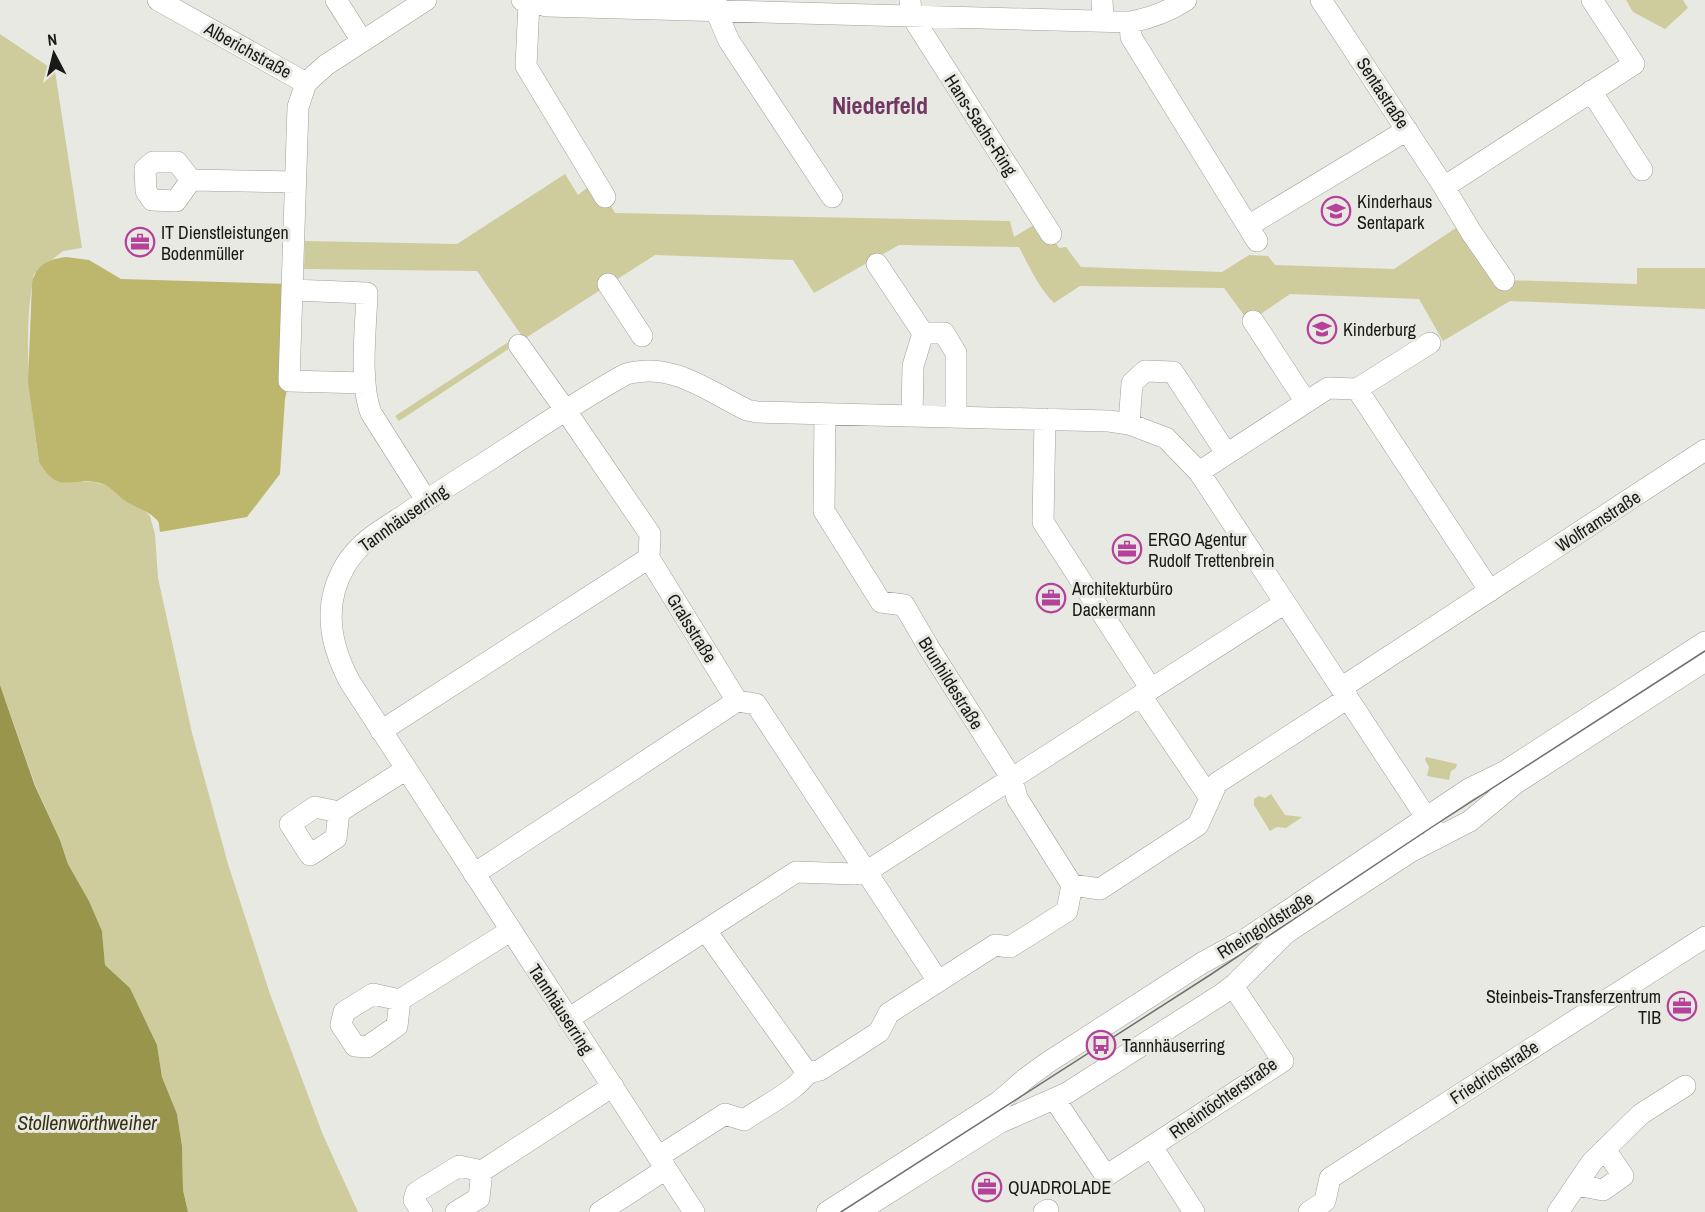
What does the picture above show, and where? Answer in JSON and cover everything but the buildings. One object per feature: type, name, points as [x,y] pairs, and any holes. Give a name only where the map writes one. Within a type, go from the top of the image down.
[{"type":"street","name":"Alberichstraße","points":[[158,0],[306,82]]},
{"type":"street","points":[[336,0],[362,41]]},
{"type":"street","name":"Alberichstraße","points":[[365,383],[289,381],[298,107],[306,82],[326,65],[426,0]]},
{"type":"street","points":[[605,197],[526,66],[526,1],[547,6],[716,5],[1102,10],[1130,22],[1168,12],[1186,0]]},
{"type":"street","name":"Sentastraße","points":[[1321,0],[1504,280]]},
{"type":"street","points":[[1444,187],[1634,64],[1592,0]]},
{"type":"street","points":[[716,5],[729,41],[832,197]]},
{"type":"street","name":"Hans-Sachs-Ring","points":[[910,8],[1051,234]]},
{"type":"street","points":[[1130,22],[1131,37],[1252,234],[1407,130]]},
{"type":"street","points":[[1591,91],[1642,170]]},
{"type":"street","points":[[191,180],[297,182]]},
{"type":"street","points":[[877,264],[923,333],[914,366],[912,416]]},
{"type":"street","points":[[608,284],[642,336]]},
{"type":"street","points":[[292,290],[367,293],[365,383],[367,402],[371,413],[426,500]]},
{"type":"street","points":[[1254,321],[1306,402]]},
{"type":"street","points":[[923,333],[944,333],[957,353],[956,417]]},
{"type":"street","points":[[1199,472],[1328,388],[1357,389],[1430,343]]},
{"type":"street","points":[[381,731],[649,558],[650,534],[519,345]]},
{"type":"street","name":"Tannhäuserring","points":[[694,1212],[405,770],[350,682],[336,653],[332,638],[330,610],[339,577],[355,551],[367,540],[426,500],[626,374],[650,370],[675,374],[747,410],[1109,421],[1129,424],[1166,438],[1199,472],[1439,837]]},
{"type":"street","points":[[1129,424],[1132,383],[1145,371],[1173,372],[1226,453]]},
{"type":"street","points":[[1357,389],[1490,591]]},
{"type":"street","name":"Brunhildestraße","points":[[825,414],[824,511],[881,602],[904,605],[928,648],[1012,779],[1017,798],[1072,885]]},
{"type":"street","points":[[1045,419],[1043,522],[1070,561],[1210,798]]},
{"type":"street","name":"Wolframstraße","points":[[1344,693],[1490,591],[1705,450]]},
{"type":"street","name":"Gralsstraße","points":[[649,558],[737,701]]},
{"type":"street","points":[[568,1019],[796,872],[855,874],[866,872],[1285,603]]},
{"type":"street","name":"Rheingoldstraße","points":[[827,1212],[1000,1101],[1047,1063],[1202,963],[1246,939],[1469,789],[1504,772],[1705,642]]},
{"type":"street","name":"Rheingoldstraße","points":[[858,1212],[999,1123],[1055,1100],[1233,986],[1286,933],[1410,852],[1470,821],[1516,783],[1705,661]]},
{"type":"street","points":[[600,1212],[725,1114],[744,1120],[795,1087],[802,1077],[820,1070],[879,1032],[889,1013],[938,981],[995,945],[1010,947],[1066,911],[1072,885],[1100,889],[1198,825],[1217,783],[1344,693]]},
{"type":"street","points":[[474,874],[737,701],[756,704],[938,981]]},
{"type":"street","points":[[339,812],[405,770]]},
{"type":"street","points":[[400,1000],[510,931]]},
{"type":"street","points":[[706,931],[808,1074]]},
{"type":"street","name":"Friedrichstraße","points":[[1309,1212],[1325,1201],[1330,1178],[1705,937]]},
{"type":"street","name":"Rheintöchterstraße","points":[[1055,1100],[1106,1176],[1152,1147],[1283,1061],[1233,986]]},
{"type":"street","points":[[422,1212],[414,1200],[416,1193],[459,1166],[482,1171],[612,1086]]},
{"type":"street","points":[[1558,1212],[1592,1162],[1605,1149],[1641,1114],[1685,1086]]},
{"type":"street","name":"Rheintöchterstraße","points":[[1152,1147],[1194,1212]]},
{"type":"street","points":[[1576,1185],[1603,1190],[1623,1176],[1605,1149]]},
{"type":"street","points":[[456,1212],[479,1198],[482,1171]]},
{"type":"shaded area","points":[[1626,0],[1683,0],[1688,8],[1665,29],[1633,12]]},
{"type":"shaded area","points":[[0,34],[55,71],[82,248],[63,251],[34,274],[30,297],[28,344],[30,392],[39,462],[83,482],[105,485],[150,516],[155,534],[158,578],[192,733],[228,864],[270,994],[323,1135],[358,1212],[188,1212],[183,1190],[182,1146],[177,1114],[162,1077],[157,1045],[130,988],[105,965],[102,931],[89,901],[68,864],[60,840],[36,787],[0,685]]},
{"type":"shaded area","points":[[565,174],[578,195],[596,181],[615,213],[1010,221],[1014,237],[1042,220],[1059,248],[1066,247],[1081,267],[1222,272],[1249,255],[1268,256],[1275,265],[1394,269],[1465,222],[1504,280],[1637,284],[1637,268],[1705,268],[1705,309],[1510,301],[1443,341],[1419,299],[1290,294],[1249,322],[1224,288],[1080,286],[1054,303],[1030,269],[1019,247],[899,245],[814,293],[793,260],[655,255],[524,339],[477,271],[304,269],[305,241],[457,244]]},
{"type":"shaded area","points":[[66,257],[89,260],[121,279],[292,284],[289,381],[285,399],[280,474],[247,517],[160,532],[158,522],[153,516],[127,502],[105,485],[87,481],[58,481],[46,472],[39,462],[28,382],[32,284],[36,272],[43,264]]},
{"type":"shaded area","points":[[510,341],[513,346],[399,421],[395,416]]},
{"type":"shaded area","points":[[1426,757],[1457,764],[1456,768],[1451,771],[1449,780],[1427,776],[1429,767],[1425,760]]},
{"type":"shaded area","points":[[1271,794],[1285,815],[1302,817],[1286,828],[1277,827],[1270,831],[1254,805],[1254,799],[1259,796],[1265,798]]},
{"type":"water","name":"Stollenwörthweiher","points":[[0,685],[35,786],[60,840],[68,864],[89,901],[102,931],[105,965],[130,988],[157,1045],[162,1077],[177,1114],[182,1146],[183,1190],[188,1212],[0,1212]]},
{"type":"tram line","points":[[841,1212],[1210,975],[1432,827],[1705,651]]},
{"type":"place","name":"Kinderhaus Sentapark","points":[[1336,211]]},
{"type":"place","name":"IT Dienstleistungen Bodenmüller","points":[[140,242]]},
{"type":"place","name":"Kinderburg","points":[[1322,329]]},
{"type":"place","name":"ERGO Agentur Rudolf Trettenbrein","points":[[1127,549]]},
{"type":"place","name":"Architekturbüro Dackermann","points":[[1051,598]]},
{"type":"place","name":"Steinbeis-Transferzentrum TIB","points":[[1682,1006]]},
{"type":"place","name":"Tannhäuserring","points":[[1101,1045]]},
{"type":"place","name":"QUADROLADE","points":[[987,1187]]},
{"type":"district","name":"Niederfeld","points":[[880,105]]}]
